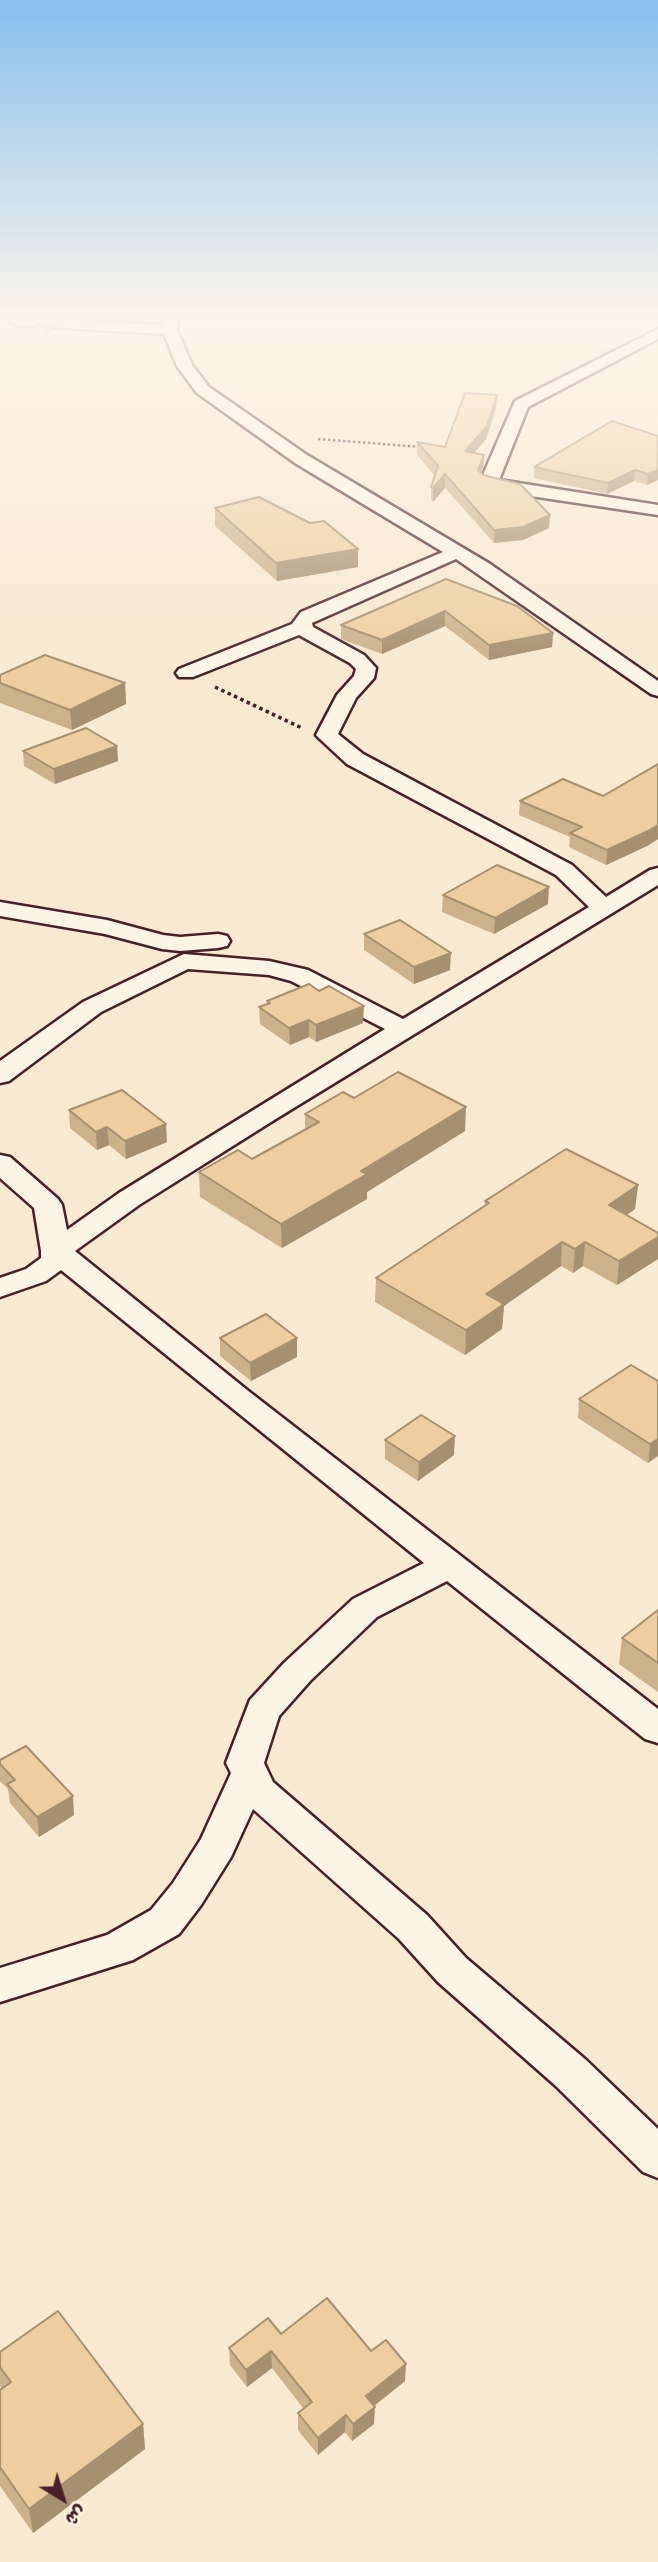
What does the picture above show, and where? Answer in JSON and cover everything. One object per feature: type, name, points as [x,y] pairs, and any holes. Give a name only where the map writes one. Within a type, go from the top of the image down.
[{"type":"street","points":[[268,435],[301,459],[457,552],[658,690]]},
{"type":"street","points":[[508,435],[489,482],[504,487],[658,510]]},
{"type":"street","points":[[186,673],[302,627],[307,615],[457,552]]},
{"type":"street","points":[[302,627],[366,668],[364,678],[346,695],[327,735],[355,759],[564,870],[603,907]]},
{"type":"street","points":[[632,673],[658,669]]},
{"type":"street","points":[[56,1251],[129,1199],[658,875]]},
{"type":"street","points":[[0,909],[107,927],[162,942],[180,944],[218,941]]},
{"type":"street","points":[[0,1075],[92,1007],[184,961],[269,968],[299,975],[406,1030]]},
{"type":"street","points":[[0,1163],[48,1205],[56,1251],[55,1261],[36,1275],[0,1288]]},
{"type":"street","points":[[56,1251],[236,1397],[451,1564],[596,1683],[658,1729]]},
{"type":"street","points":[[451,1564],[365,1608],[297,1672],[263,1710],[245,1763],[258,1792],[413,1927],[452,1969],[571,2073],[658,2158]]},
{"type":"street","points":[[0,1985],[119,1948],[165,1922],[218,1846],[250,1773]]},
{"type":"path","points":[[284,435],[356,444],[433,448]]},
{"type":"path","points":[[186,673],[279,719],[327,735]]},
{"type":"building","points":[[450,435],[479,435],[465,451],[484,455],[478,470],[483,475],[520,484],[550,515],[523,527],[494,530],[445,474],[431,487],[438,466],[417,442],[445,447]]},
{"type":"building","points":[[589,435],[658,436],[658,470],[648,474],[635,470],[608,483],[534,467]]},
{"type":"building","points":[[259,497],[310,523],[324,521],[358,549],[276,563],[215,508]]},
{"type":"building","points":[[446,579],[517,606],[553,633],[489,645],[445,611],[382,640],[341,625]]},
{"type":"building","points":[[45,655],[125,683],[70,710],[0,683],[0,675]]},
{"type":"building","points":[[86,728],[117,746],[54,769],[23,751]]},
{"type":"building","points":[[658,764],[658,825],[607,850],[570,833],[582,827],[520,801],[563,779],[603,796]]},
{"type":"building","points":[[497,865],[549,887],[495,918],[443,895]]},
{"type":"building","points":[[400,920],[451,953],[414,967],[364,934]]},
{"type":"building","points":[[309,984],[319,991],[329,986],[364,1006],[316,1025],[309,1020],[289,1028],[259,1007],[270,1003],[267,1001]]},
{"type":"building","points":[[398,1072],[466,1107],[361,1171],[367,1174],[281,1224],[199,1172],[238,1150],[252,1159],[319,1122],[305,1114],[343,1092],[354,1098]]},
{"type":"building","points":[[122,1090],[166,1124],[125,1141],[107,1127],[96,1132],[69,1110]]},
{"type":"building","points":[[566,1149],[638,1185],[609,1205],[658,1233],[658,1237],[619,1261],[585,1242],[575,1249],[562,1242],[486,1294],[504,1304],[466,1330],[376,1278],[489,1203],[485,1201]]},
{"type":"building","points":[[266,1314],[297,1338],[250,1363],[220,1338]]},
{"type":"building","points":[[631,1365],[658,1381],[658,1439],[650,1444],[579,1399]]},
{"type":"building","points":[[421,1415],[455,1436],[419,1462],[385,1440]]},
{"type":"building","points":[[658,1610],[658,1663],[622,1638]]},
{"type":"building","points":[[26,1746],[73,1796],[37,1817],[7,1784],[15,1780],[0,1764],[0,1760]]},
{"type":"building","points":[[327,2298],[371,2351],[386,2340],[406,2364],[366,2396],[375,2407],[353,2424],[346,2415],[318,2438],[298,2413],[312,2402],[271,2351],[246,2370],[229,2348],[268,2318],[281,2334]]},
{"type":"building","points":[[58,2311],[143,2424],[29,2509],[0,2467],[0,2390],[11,2382],[0,2367],[0,2352]]}]
